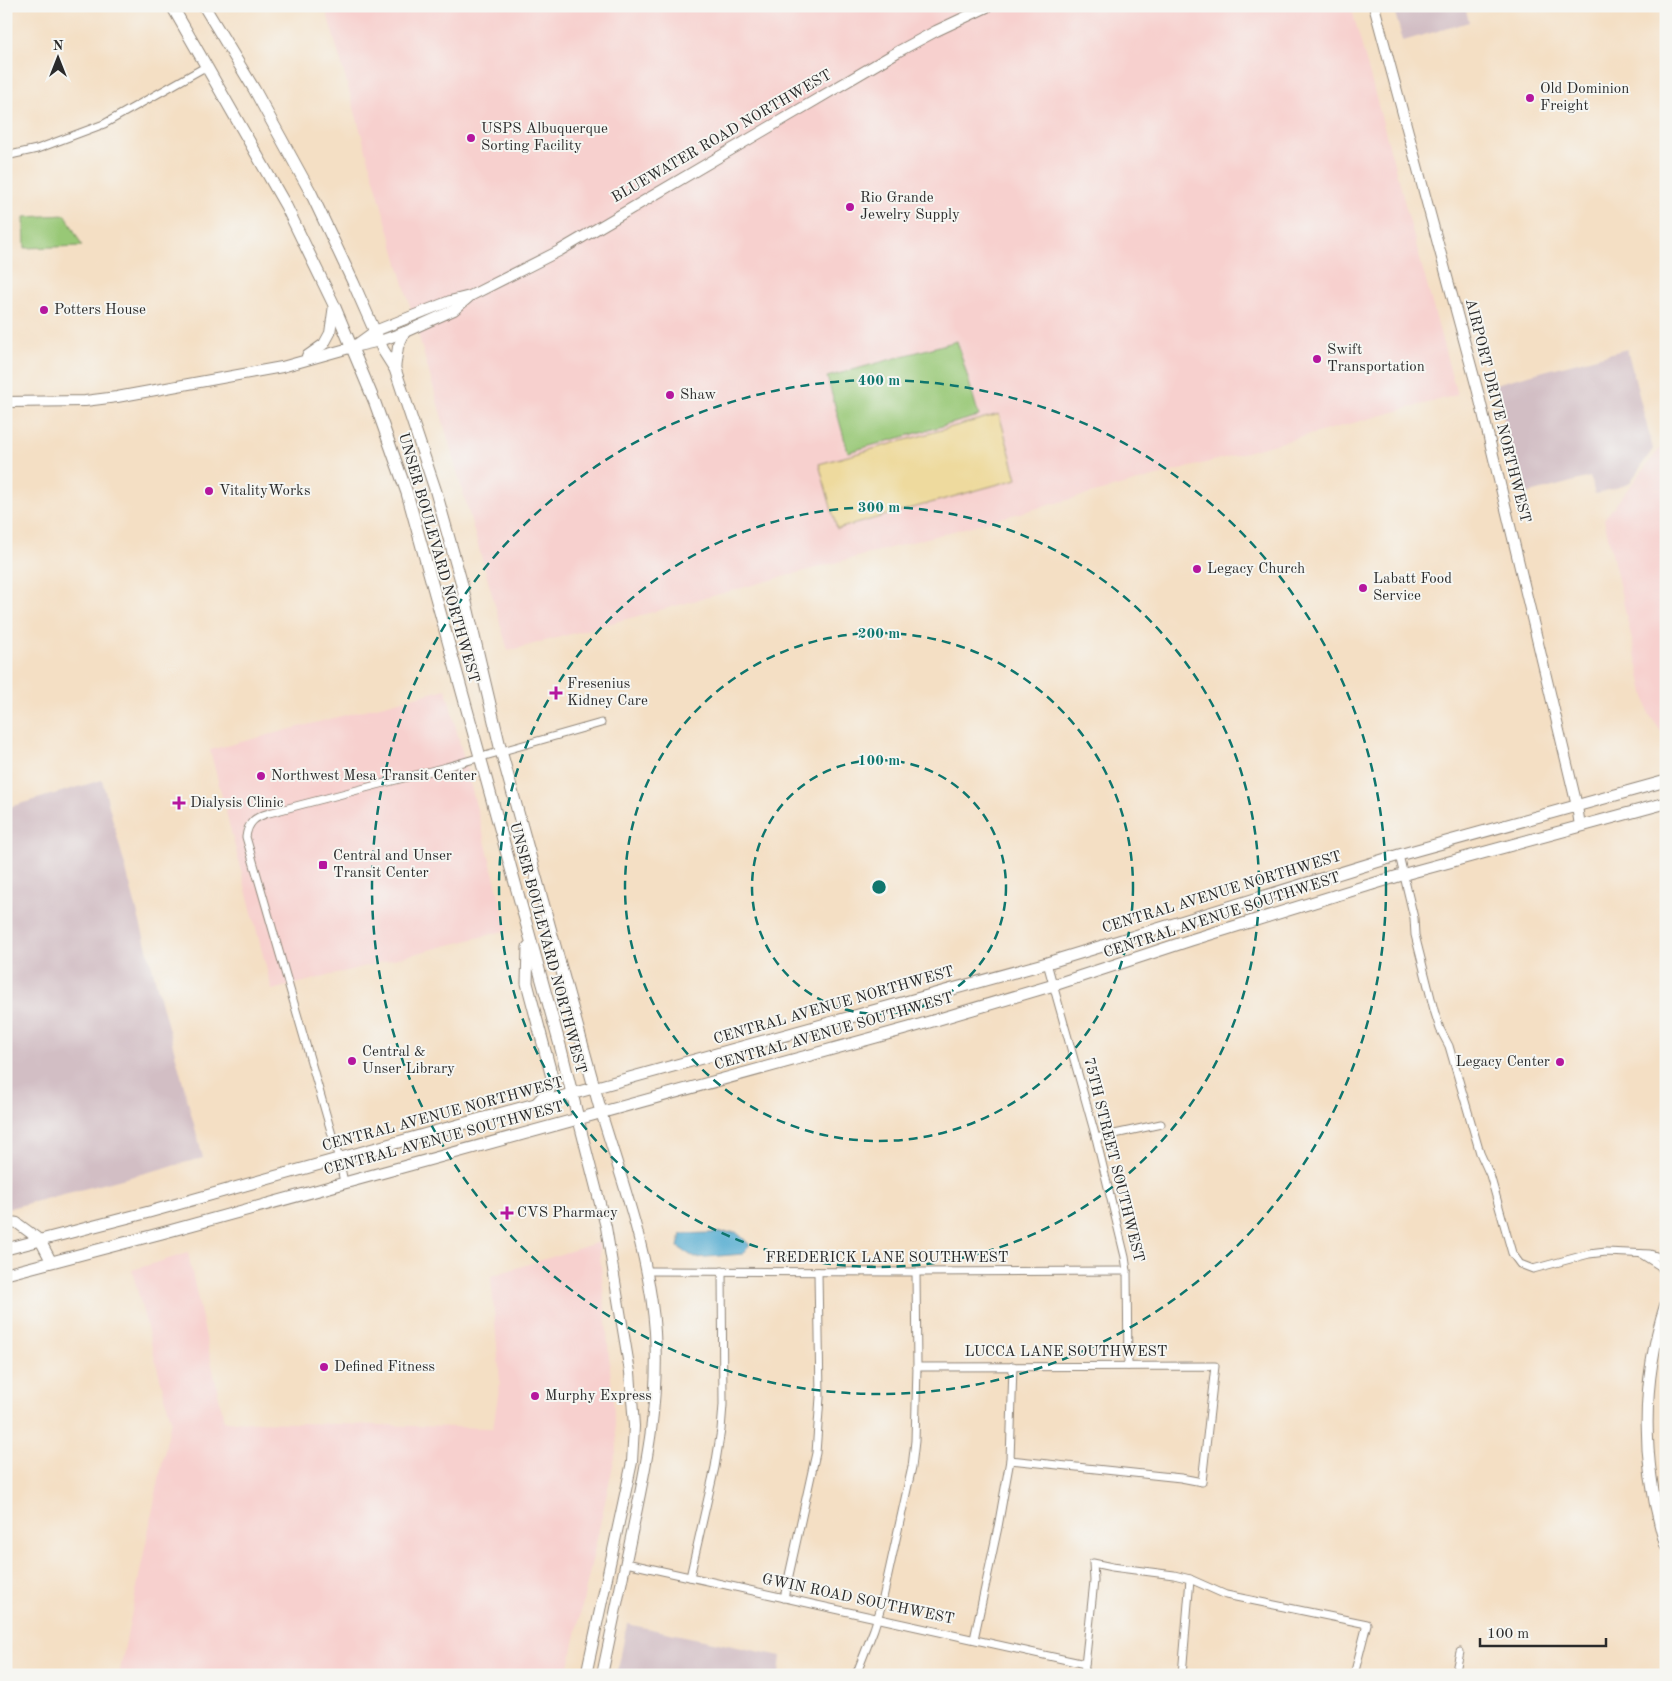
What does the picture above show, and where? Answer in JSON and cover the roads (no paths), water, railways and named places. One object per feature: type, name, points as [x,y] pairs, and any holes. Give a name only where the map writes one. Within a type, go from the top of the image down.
[{"type":"main road","name":"UNSER BOULEVARD NORTHWEST","points":[[172,6],[286,206],[353,347],[375,403],[407,493],[578,1118]]},
{"type":"main road","name":"UNSER BOULEVARD NORTHWEST","points":[[204,6],[254,89],[311,193],[394,369],[436,492],[461,581],[501,751],[601,1112]]},
{"type":"main road","name":"CENTRAL AVENUE NORTHWEST","points":[[6,1249],[150,1212],[1048,963],[1399,855],[1666,781]]},
{"type":"main road","name":"CENTRAL AVENUE SOUTHWEST","points":[[6,1274],[155,1235],[909,1028],[1054,985],[1191,940],[1405,874],[1666,803]]},
{"type":"main road","points":[[1496,828],[1500,848]]},
{"type":"main road","points":[[529,935],[527,983],[553,1082],[549,1090],[535,1105]]},
{"type":"main road","points":[[1666,1304],[1651,1367],[1647,1417],[1649,1471],[1666,1546]]},
{"type":"street","name":"BLUEWATER ROAD NORTHWEST","points":[[6,402],[85,401],[117,397],[226,378],[302,361],[353,347],[450,301],[470,296],[558,251],[899,51],[989,6]]},
{"type":"street","name":"AIRPORT DRIVE NORTHWEST","points":[[1374,6],[1478,392],[1577,806],[1580,826]]},
{"type":"street","points":[[6,156],[37,149],[104,124],[207,66]]},
{"type":"street","name":"BLUEWATER ROAD NORTHWEST","points":[[377,336],[406,332],[454,310],[470,296]]},
{"type":"street","points":[[302,361],[324,344],[331,328],[334,305]]},
{"type":"street","points":[[394,369],[398,347],[406,332]]},
{"type":"street","points":[[344,1182],[246,837],[247,828],[251,821],[258,816],[601,723]]},
{"type":"street","points":[[1399,855],[1414,918],[1415,935],[1434,1010],[1440,1030],[1449,1046],[1480,1153],[1490,1175],[1512,1253],[1520,1264],[1533,1269],[1589,1254],[1606,1252],[1640,1254],[1666,1259]]},
{"type":"street","name":"75TH STREET SOUTHWEST","points":[[1048,963],[1096,1138],[1125,1257],[1127,1271],[1128,1366]]},
{"type":"street","points":[[601,1112],[637,1233],[646,1271],[655,1332],[655,1405],[646,1468],[602,1675]]},
{"type":"street","points":[[578,1118],[606,1227],[613,1264],[623,1336],[632,1380],[634,1426],[632,1462],[586,1675]]},
{"type":"street","points":[[1096,1138],[1162,1124]]},
{"type":"street","points":[[6,1221],[17,1224],[40,1240],[51,1261]]},
{"type":"street","points":[[6,1226],[17,1224]]},
{"type":"street","points":[[1640,1254],[1660,1266],[1666,1276]]},
{"type":"street","name":"FREDERICK LANE SOUTHWEST","points":[[646,1271],[1127,1271]]},
{"type":"street","points":[[690,1577],[715,1467],[721,1430],[723,1405],[722,1271]]},
{"type":"street","points":[[784,1598],[817,1446],[820,1397],[818,1272]]},
{"type":"street","points":[[856,1675],[878,1619],[912,1467],[915,1442],[917,1366],[916,1272]]},
{"type":"street","name":"LUCCA LANE SOUTHWEST","points":[[917,1366],[1215,1366],[1202,1482],[1181,1478],[1010,1460]]},
{"type":"street","points":[[974,1640],[1010,1460],[1013,1366]]},
{"type":"street","name":"GWIN ROAD SOUTHWEST","points":[[626,1563],[1085,1664]]},
{"type":"street","points":[[1084,1675],[1094,1581],[1094,1563],[1174,1575],[1190,1579],[1226,1594],[1367,1624],[1354,1675]]},
{"type":"street","points":[[1182,1675],[1190,1579]]},
{"type":"street","points":[[1455,1675],[1460,1652]]},
{"type":"water","points":[[736,1232],[750,1245],[743,1254],[695,1258],[678,1247],[681,1234]]},
{"type":"place","name":"Old Dominion Freight","points":[[1530,98]]},
{"type":"place","name":"USPS Albuquerque Sorting Facility","points":[[471,138]]},
{"type":"place","name":"Rio Grande Jewelry Supply","points":[[850,207]]},
{"type":"place","name":"Potters House","points":[[44,310]]},
{"type":"place","name":"Swift Transportation","points":[[1317,359]]},
{"type":"place","name":"Shaw","points":[[670,395]]},
{"type":"place","name":"VitalityWorks","points":[[209,491]]},
{"type":"place","name":"Legacy Church","points":[[1197,569]]},
{"type":"place","name":"Labatt Food Service","points":[[1363,588]]},
{"type":"place","name":"Fresenius Kidney Care","points":[[556,693]]},
{"type":"place","name":"Northwest Mesa Transit Center","points":[[261,776]]},
{"type":"place","name":"Dialysis Clinic","points":[[179,803]]},
{"type":"place","name":"Central and Unser Transit Center","points":[[323,865]]},
{"type":"place","name":"Central & Unser Library","points":[[352,1061]]},
{"type":"place","name":"Legacy Center","points":[[1560,1062]]},
{"type":"place","name":"CVS Pharmacy","points":[[507,1213]]},
{"type":"place","name":"Defined Fitness","points":[[324,1367]]},
{"type":"place","name":"Murphy Express","points":[[535,1396]]}]
